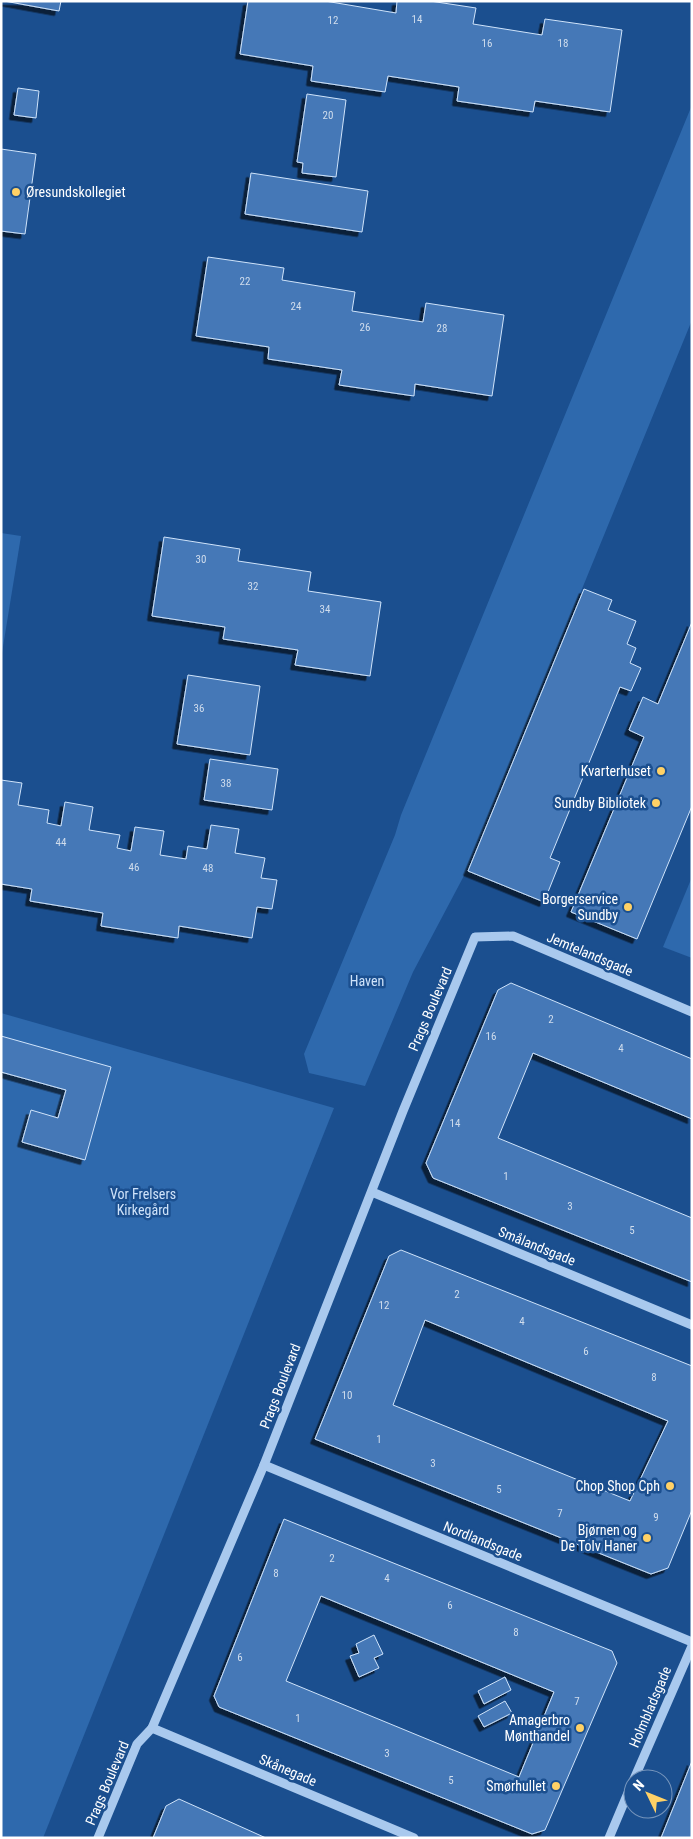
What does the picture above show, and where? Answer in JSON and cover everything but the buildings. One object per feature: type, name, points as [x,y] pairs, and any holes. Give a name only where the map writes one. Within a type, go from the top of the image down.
[{"type":"street","name":"Jemtelandsgade","points":[[476,937],[513,936],[692,1012]]},
{"type":"street","name":"Prags Boulevard","points":[[98,1838],[137,1744],[152,1728],[264,1465],[476,937]]},
{"type":"street","name":"Smålandsgade","points":[[372,1192],[692,1324]]},
{"type":"street","name":"Nordlandsgade","points":[[264,1465],[692,1644]]},
{"type":"street","name":"Holmbladsgade","points":[[639,1769],[692,1644]]},
{"type":"street","name":"Skånegade","points":[[152,1728],[414,1838]]},
{"type":"street","name":"Holmbladsgade","points":[[608,1838],[623,1805]]},
{"type":"green space","name":"Haven","points":[[692,105],[692,320],[467,870],[413,972],[365,1086],[309,1073],[304,1054]]},
{"type":"green space","points":[[1,533],[21,536],[1,659]]},
{"type":"green space","points":[[692,877],[692,958],[663,947]]},
{"type":"green space","name":"Vor Frelsers Kirkegård","points":[[1,1013],[334,1108],[43,1838],[1,1838]]},
{"type":"place","name":"Øresundskollegiet","points":[[16,192]]},
{"type":"place","name":"Kvarterhuset","points":[[661,771]]},
{"type":"place","name":"Sundby Bibliotek","points":[[656,803]]},
{"type":"place","name":"Borgerservice Sundby","points":[[628,907]]},
{"type":"place","name":"Chop Shop Cph","points":[[670,1486]]},
{"type":"place","name":"Bjørnen og De Tolv Haner","points":[[647,1538]]},
{"type":"place","name":"Amagerbro Mønthandel","points":[[580,1728]]},
{"type":"place","name":"Smørhullet","points":[[556,1786]]}]
